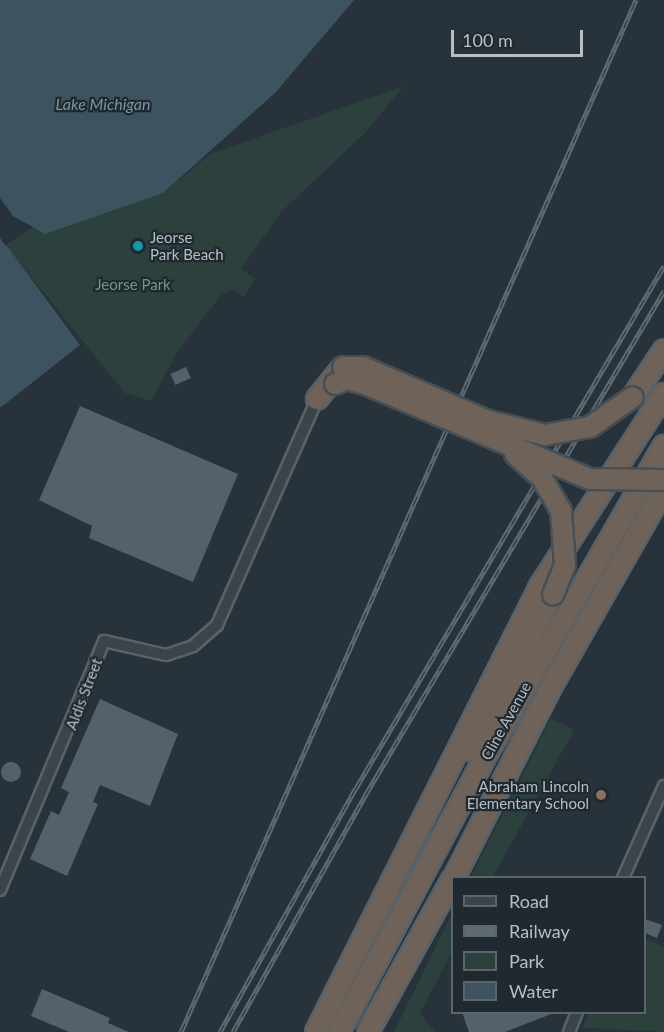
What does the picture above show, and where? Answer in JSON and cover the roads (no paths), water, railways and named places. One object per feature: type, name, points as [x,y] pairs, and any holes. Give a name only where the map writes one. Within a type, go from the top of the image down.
[{"type":"highway","points":[[317,399],[339,376],[363,367],[488,421],[545,435],[590,427],[633,397],[664,350]]},
{"type":"highway","points":[[339,376],[365,384],[590,479],[664,480]]},
{"type":"highway","points":[[320,1024],[539,588],[664,394]]},
{"type":"highway","points":[[341,1029],[469,748],[553,595],[564,565],[561,511],[536,472],[491,436]]},
{"type":"highway","name":"Cline Avenue","points":[[341,1029],[500,730],[664,446]]},
{"type":"highway","name":"Cline Avenue","points":[[455,876],[552,685],[664,489]]},
{"type":"highway","name":"Cline Avenue","points":[[368,1032],[393,991],[451,883]]},
{"type":"highway","points":[[377,1032],[393,991]]},
{"type":"street","name":"Aldis Street","points":[[0,890],[104,640],[166,655],[193,646],[217,625],[317,399]]},
{"type":"street","points":[[624,876],[664,786]]},
{"type":"street","points":[[569,1032],[576,1014]]},
{"type":"water","name":"Lake Michigan","points":[[0,0],[354,0],[276,92],[163,193],[45,234],[33,227],[7,246],[80,345],[0,408]]},
{"type":"railway","points":[[181,1032],[636,0]]},
{"type":"railway","points":[[220,1032],[356,788],[664,266]]},
{"type":"railway","points":[[233,1032],[366,794],[664,291]]},
{"type":"place","name":"Jeorse Park Beach","points":[[138,246]]},
{"type":"place","name":"Abraham Lincoln Elementary School","points":[[601,795]]},
{"type":"park label","name":"Jeorse Park","points":[[133,285]]}]
